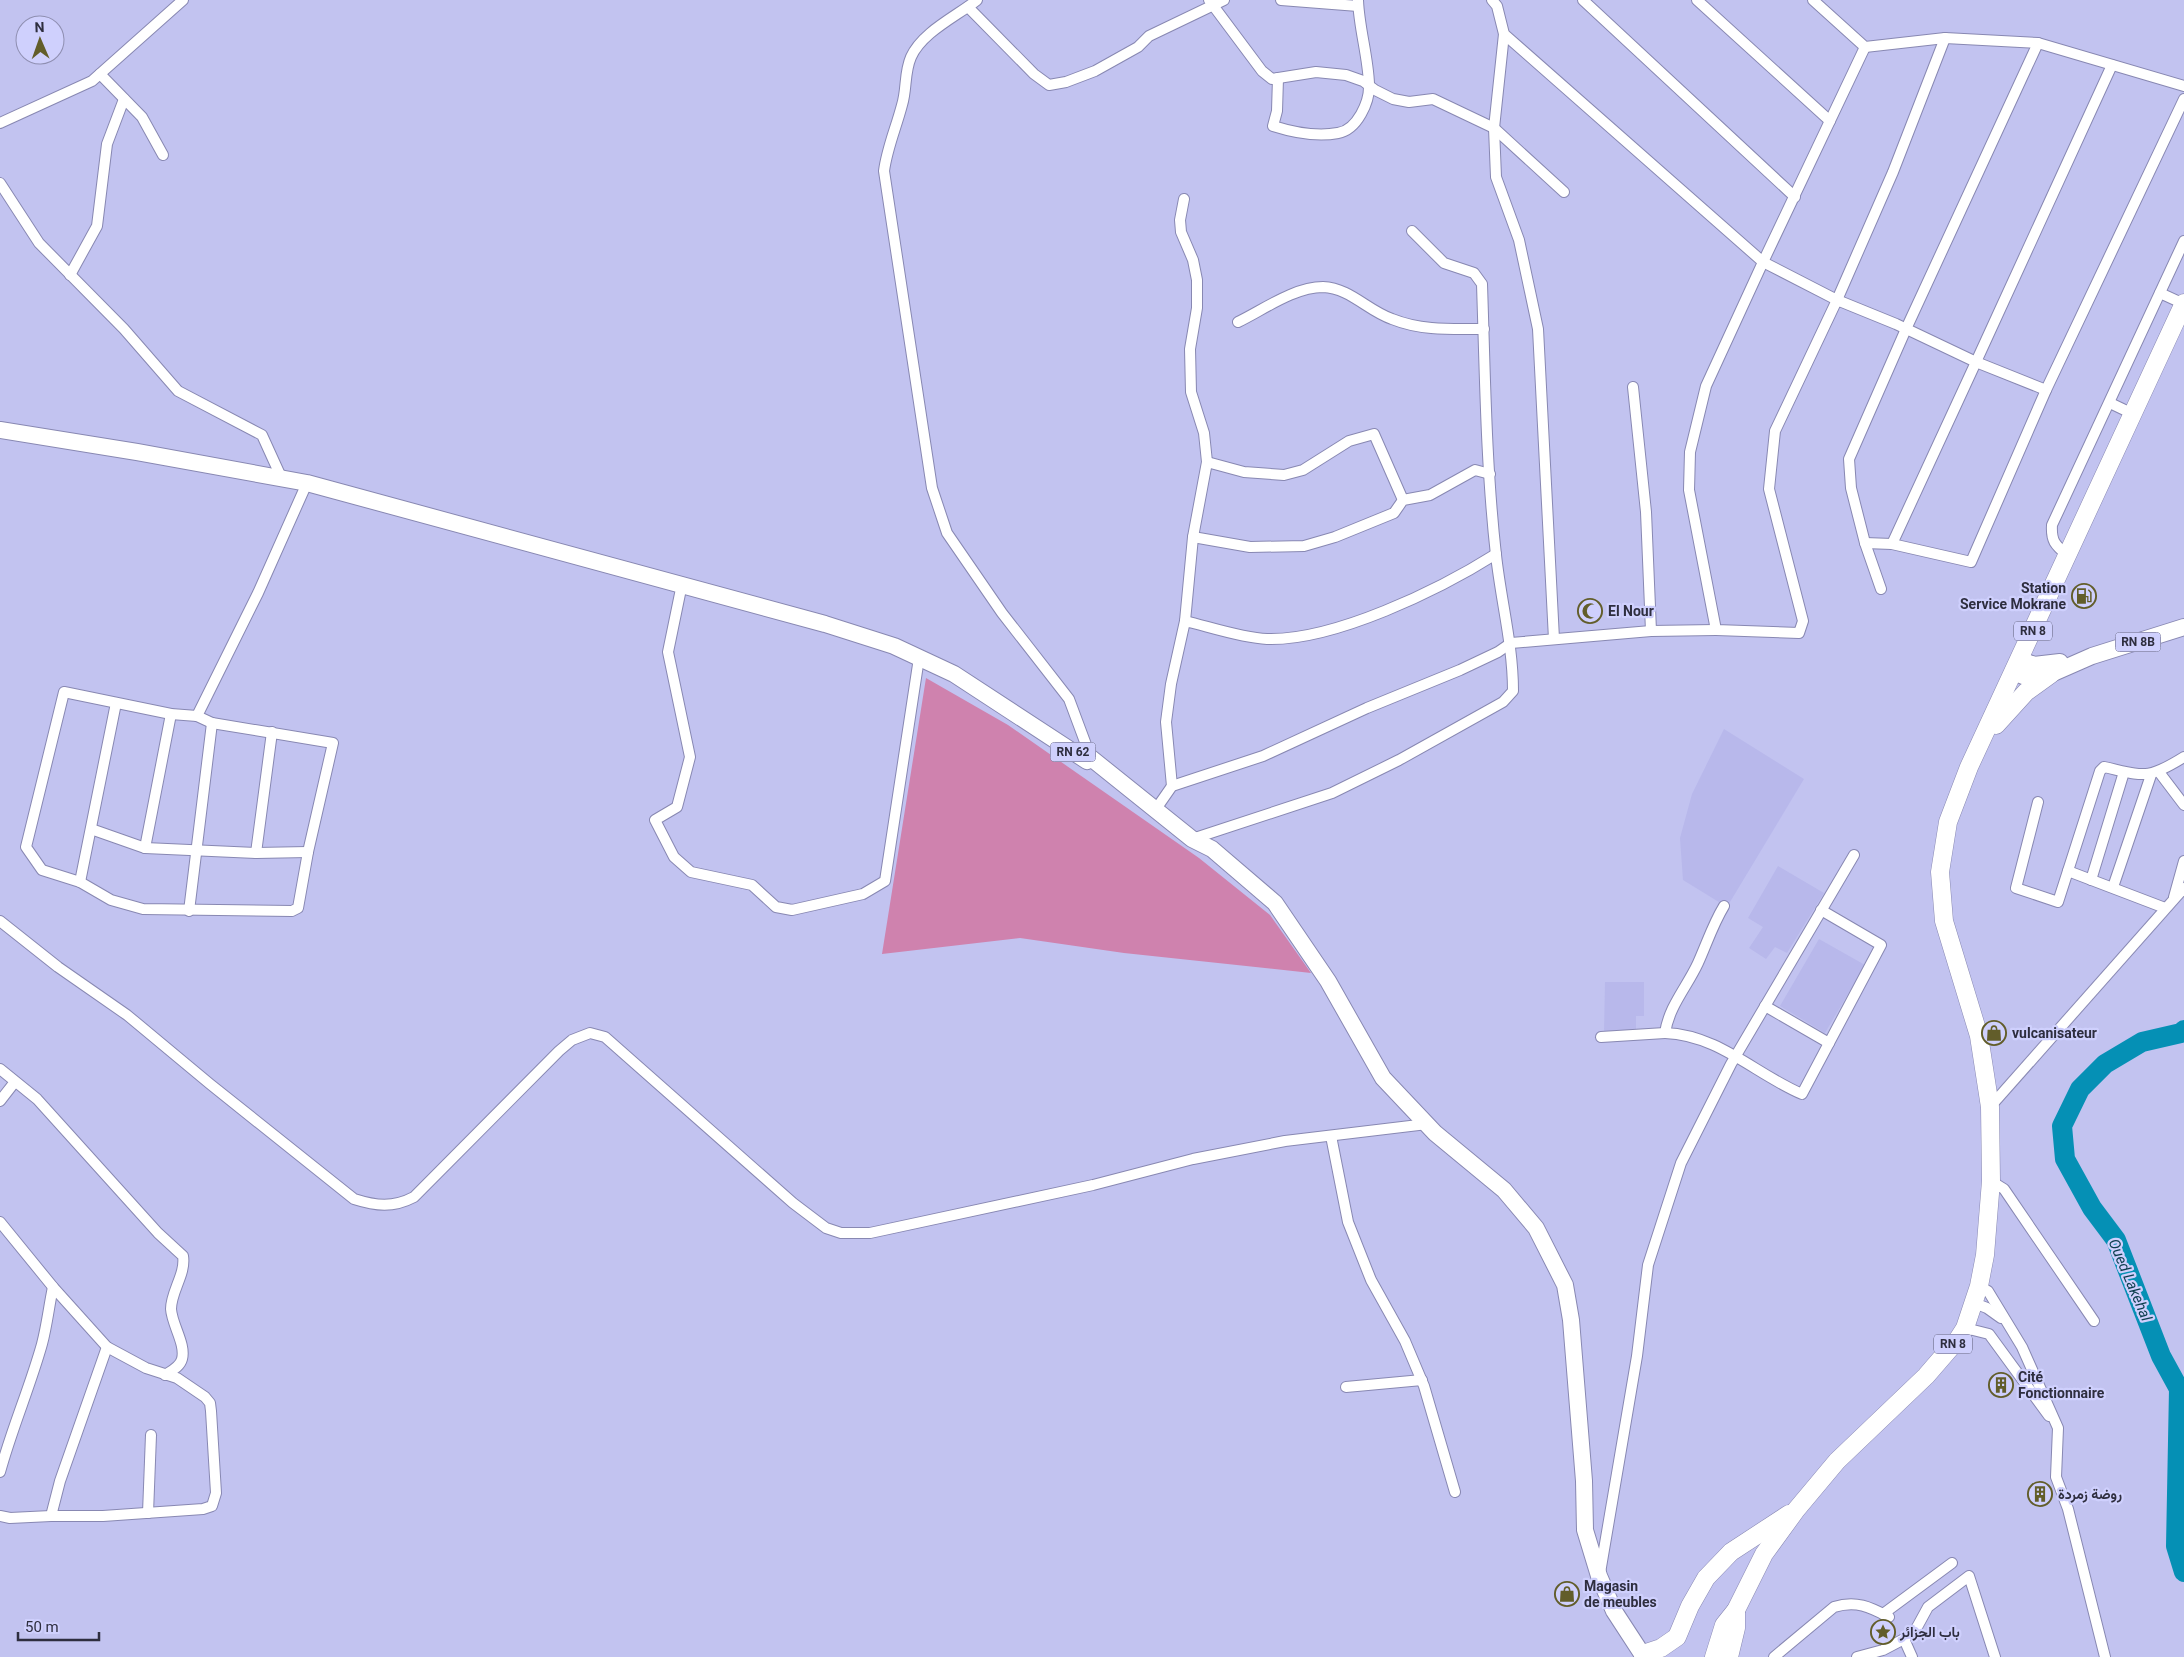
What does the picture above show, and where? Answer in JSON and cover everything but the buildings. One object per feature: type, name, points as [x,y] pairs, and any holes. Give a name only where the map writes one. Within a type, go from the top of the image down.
[{"type":"highway","name":"RN 8","points":[[1714,1657],[1724,1625],[1736,1610],[1764,1554],[1796,1510],[1838,1461],[1926,1376],[1965,1328],[1974,1303],[1985,1256],[1991,1181],[1990,1107],[1986,1069],[1971,1008],[1944,920],[1940,872],[1948,822],[1969,767],[2184,303]]},
{"type":"highway","points":[[1983,740],[2015,703],[2051,674]]},
{"type":"highway","points":[[1644,1655],[1661,1648],[1677,1636],[1690,1606],[1706,1578],[1731,1552],[1796,1510]]},
{"type":"highway","name":"RN 8","points":[[1729,1657],[1736,1628],[1736,1610]]},
{"type":"main road","name":"RN 62","points":[[0,430],[155,455],[307,484],[825,624],[894,646],[954,674],[1087,761],[1090,758],[1192,839],[1212,849],[1275,903],[1328,981],[1383,1078],[1427,1124],[1504,1190],[1536,1228],[1565,1285],[1571,1320],[1584,1481],[1585,1530],[1614,1611],[1644,1655]]},
{"type":"main road","name":"RN 8B","points":[[2016,666],[2026,677],[2051,674],[2092,656],[2184,627]]},
{"type":"main road","name":"RN 8B","points":[[2016,666],[2092,656]]},
{"type":"street","points":[[0,123],[92,80],[184,0]]},
{"type":"street","points":[[977,0],[924,39],[912,56],[905,77],[903,104],[889,141],[885,164],[884,171],[918,401],[932,488],[948,533],[1002,613],[1069,699],[1090,758]]},
{"type":"street","points":[[968,7],[1034,74],[1049,85],[1066,82],[1095,71],[1138,46],[1149,36],[1210,3],[1224,0]]},
{"type":"street","points":[[1278,78],[1277,111],[1273,126],[1290,131],[1340,133],[1353,124],[1364,110],[1370,86],[1358,3],[1281,0]]},
{"type":"street","points":[[1492,0],[1497,6],[1504,34],[1494,128],[1496,177],[1519,240],[1538,329],[1554,639]]},
{"type":"street","points":[[1582,0],[1795,197]]},
{"type":"street","points":[[1697,0],[1830,120]]},
{"type":"street","points":[[1813,0],[1865,46],[1945,38],[2038,43],[2184,86]]},
{"type":"street","points":[[1210,3],[1262,71],[1272,79],[1316,72],[1346,75],[1363,81],[1393,99],[1409,102],[1432,99],[1494,128],[1564,192]]},
{"type":"street","points":[[1504,34],[1763,262],[1837,300],[1906,329],[1976,362],[2046,390]]},
{"type":"street","points":[[1156,809],[1172,786],[1263,756],[1368,708],[1460,670],[1511,644],[1651,631],[1716,630],[1800,633],[1803,621],[1769,489],[1775,431],[1837,300],[1893,172],[1945,38]]},
{"type":"street","points":[[1881,589],[1865,543],[1851,488],[1849,459],[1906,329],[2038,43]]},
{"type":"street","points":[[1716,630],[1689,490],[1690,452],[1706,386],[1865,46]]},
{"type":"street","points":[[1892,544],[2112,65]]},
{"type":"street","points":[[100,74],[142,117],[163,155]]},
{"type":"street","points":[[70,275],[97,226],[107,144],[124,98]]},
{"type":"street","points":[[1865,543],[1892,544],[1971,562],[2046,390],[2184,99]]},
{"type":"street","points":[[0,183],[39,243],[124,328],[178,391],[262,435],[282,480]]},
{"type":"street","points":[[1172,786],[1166,722],[1171,684],[1185,621],[1193,537],[1207,462],[1204,433],[1190,392],[1190,349],[1197,308],[1197,280],[1193,260],[1181,232],[1180,220],[1184,199]]},
{"type":"street","points":[[1192,839],[1332,793],[1399,760],[1503,702],[1513,691],[1511,644],[1502,603],[1496,554],[1490,474],[1482,284],[1474,273],[1444,263],[1412,231]]},
{"type":"street","points":[[2067,555],[2054,544],[2051,537],[2052,525],[2184,241]]},
{"type":"street","points":[[1238,322],[1294,294],[1322,287],[1338,289],[1390,318],[1410,326],[1484,329]]},
{"type":"street","points":[[2160,293],[2184,303]]},
{"type":"street","points":[[1633,387],[1646,512],[1651,631]]},
{"type":"street","points":[[2110,403],[2133,414]]},
{"type":"street","points":[[1207,462],[1244,472],[1284,476],[1303,470],[1349,441],[1374,434],[1403,500]]},
{"type":"street","points":[[1193,537],[1250,547],[1304,546],[1335,537],[1394,513],[1403,500],[1430,495],[1475,470],[1490,474]]},
{"type":"street","points":[[197,716],[258,593],[307,484]]},
{"type":"street","points":[[1185,621],[1265,639],[1297,638],[1373,615],[1421,595],[1466,573],[1496,554]]},
{"type":"street","points":[[682,584],[668,652],[690,757],[677,807],[655,820],[674,857],[691,872],[752,885],[782,910],[792,910],[863,894],[885,881],[919,658]]},
{"type":"street","points":[[64,692],[171,714],[197,716],[212,722],[333,743],[308,852],[298,908],[292,911],[143,909],[111,900],[80,882],[42,870],[26,847],[64,692]]},
{"type":"street","points":[[80,882],[116,703]]},
{"type":"street","points":[[145,848],[171,714]]},
{"type":"street","points":[[189,911],[212,722]]},
{"type":"street","points":[[256,853],[272,732]]},
{"type":"street","points":[[2038,802],[2016,888],[2058,902],[2100,771],[2104,767],[2124,772],[2155,774],[2184,757]]},
{"type":"street","points":[[2092,880],[2124,772]]},
{"type":"street","points":[[2155,774],[2184,804]]},
{"type":"street","points":[[2113,887],[2155,774]]},
{"type":"street","points":[[91,829],[145,848],[256,853],[308,852]]},
{"type":"street","points":[[1600,1576],[1637,1356],[1648,1265],[1681,1162],[1736,1055],[1854,855]]},
{"type":"street","points":[[2174,899],[2184,861]]},
{"type":"street","points":[[2068,871],[2165,908]]},
{"type":"street","points":[[1990,1107],[2184,888]]},
{"type":"street","points":[[1665,1033],[1668,1017],[1698,962],[1712,926],[1724,906]]},
{"type":"street","points":[[1601,1037],[1665,1033],[1684,1034],[1736,1055],[1802,1094],[1881,945],[1822,910]]},
{"type":"street","points":[[0,921],[58,968],[127,1015],[354,1199],[372,1204],[391,1205],[414,1197],[559,1051],[572,1040],[590,1033],[605,1037],[792,1203],[826,1228],[841,1233],[870,1233],[1093,1185],[1193,1159],[1285,1141],[1427,1124]]},
{"type":"street","points":[[1765,1006],[1829,1043]]},
{"type":"street","points":[[0,1069],[14,1083],[38,1100],[158,1233],[183,1256],[183,1268],[171,1310],[183,1352],[182,1361],[165,1374]]},
{"type":"street","points":[[0,1100],[14,1083]]},
{"type":"street","points":[[1331,1136],[1348,1222],[1371,1280],[1405,1341],[1422,1380],[1455,1492]]},
{"type":"street","points":[[1991,1181],[2004,1189],[2094,1321]]},
{"type":"street","points":[[0,1222],[53,1287],[107,1347],[146,1368],[177,1378],[205,1397],[210,1403],[215,1456],[215,1501],[212,1506],[202,1509],[103,1516],[10,1518],[0,1516]]},
{"type":"street","points":[[1979,1286],[1988,1291],[2022,1347],[2058,1428],[2056,1477],[2068,1509],[2105,1657]]},
{"type":"street","points":[[0,1472],[12,1429],[26,1398],[42,1342],[53,1287]]},
{"type":"street","points":[[1974,1303],[1987,1308],[2008,1325]]},
{"type":"street","points":[[1965,1328],[1989,1334],[2058,1428]]},
{"type":"street","points":[[51,1516],[60,1481],[107,1347]]},
{"type":"street","points":[[1346,1387],[1422,1380]]},
{"type":"street","points":[[148,1513],[151,1435]]},
{"type":"street","points":[[1774,1657],[1834,1607],[1852,1603],[1861,1604],[1886,1616],[1952,1563]]},
{"type":"street","points":[[1857,1657],[1883,1650],[1904,1639],[1916,1629],[1928,1607],[1969,1576],[1995,1657]]},
{"type":"street","points":[[1904,1639],[1912,1657]]},
{"type":"shaded area","points":[[926,678],[1008,725],[1199,858],[1270,915],[1311,973],[1124,953],[1020,938],[882,954]]},
{"type":"shaded area","points":[[1724,729],[1804,779],[1727,907],[1683,880],[1680,838],[1692,794]]},
{"type":"shaded area","points":[[1778,866],[1824,893],[1787,953],[1775,947],[1766,959],[1749,948],[1763,927],[1748,918]]},
{"type":"shaded area","points":[[1819,939],[1865,965],[1825,1033],[1780,1006]]},
{"type":"shaded area","points":[[1605,982],[1644,982],[1644,1016],[1636,1016],[1636,1033],[1604,1033]]},
{"type":"waterway","name":"Oued Lakehal","points":[[2184,1030],[2181,1033],[2142,1042],[2105,1064],[2080,1089],[2062,1126],[2065,1159],[2092,1208],[2116,1240],[2161,1356],[2179,1389],[2176,1546],[2184,1572]]},
{"type":"place","name":"Station Service Mokrane","points":[[2084,596]]},
{"type":"place","name":"El Nour","points":[[1590,611]]},
{"type":"place","name":"vulcanisateur","points":[[1994,1033]]},
{"type":"place","name":"Cité Fonctionnaire","points":[[2001,1385]]},
{"type":"place","name":"روضة زمردة","points":[[2040,1494]]},
{"type":"place","name":"Magasin de meubles","points":[[1567,1594]]},
{"type":"place","name":"باب الجزائر","points":[[1883,1632]]}]
